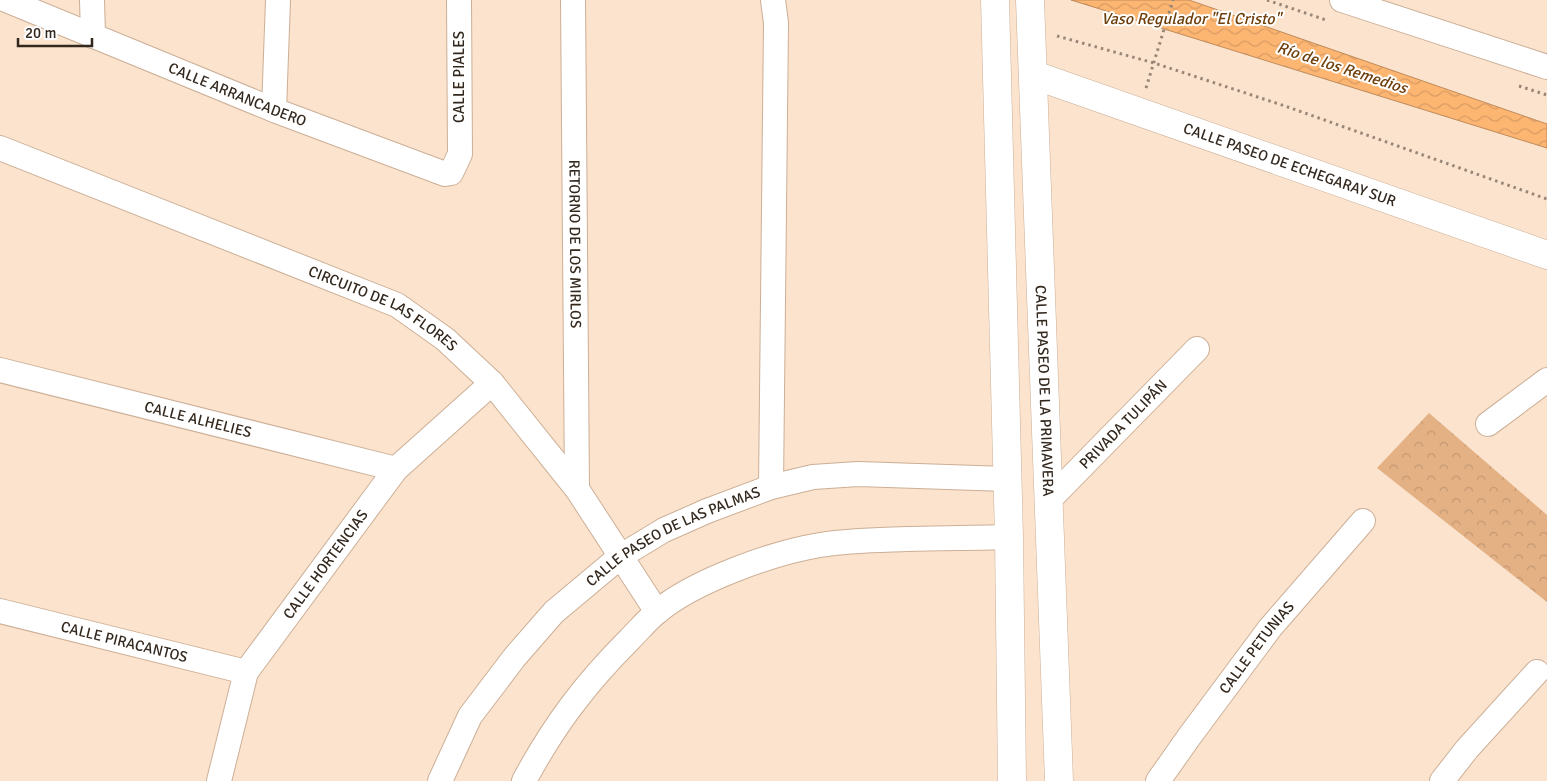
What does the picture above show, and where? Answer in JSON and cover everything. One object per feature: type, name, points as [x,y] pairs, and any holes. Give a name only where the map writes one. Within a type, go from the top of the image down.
[{"type":"street","name":"CALLE ARRANCADERO","points":[[6,0],[274,110],[445,174],[451,173],[460,154]]},
{"type":"street","points":[[92,0],[93,36]]},
{"type":"street","points":[[274,110],[278,0]]},
{"type":"street","name":"CALLE PIALES","points":[[459,0],[460,154]]},
{"type":"street","name":"RETORNO DE LOS MIRLOS","points":[[573,0],[577,488]]},
{"type":"street","points":[[771,487],[776,33],[773,0]]},
{"type":"street","points":[[995,0],[1010,537],[1012,781]]},
{"type":"street","points":[[1342,0],[1542,62]]},
{"type":"street","name":"CALLE PASEO DE LA PRIMAVERA","points":[[1031,17],[1059,781]]},
{"type":"street","name":"CALLE PASEO DE ECHEGARAY SUR","points":[[1034,75],[1547,255]]},
{"type":"street","name":"CIRCUITO DE LAS FLORES","points":[[0,148],[397,305],[446,339],[492,383],[577,488],[657,612]]},
{"type":"street","name":"PRIVADA TULIPÁN","points":[[1049,500],[1197,349]]},
{"type":"street","name":"CALLE ALHELIES","points":[[0,370],[396,469]]},
{"type":"street","points":[[1488,424],[1547,380]]},
{"type":"street","name":"CALLE HORTENCIAS","points":[[218,781],[246,672],[396,469],[492,383]]},
{"type":"street","name":"CALLE PASEO DE LAS PALMAS","points":[[440,781],[470,716],[514,658],[554,612],[621,556],[664,530],[707,511],[771,487],[813,477],[858,474],[1007,479]]},
{"type":"street","name":"CALLE PETUNIAS","points":[[1158,781],[1270,628],[1363,521]]},
{"type":"street","points":[[524,781],[543,745],[577,697],[609,660],[657,612],[686,593],[729,572],[777,555],[821,545],[876,540],[1010,537]]},
{"type":"street","name":"CALLE PIRACANTOS","points":[[0,611],[246,672]]},
{"type":"street","points":[[1442,781],[1467,749],[1537,672]]},
{"type":"path","points":[[1139,112],[1173,0]]},
{"type":"path","points":[[1031,17],[1154,63],[1285,106],[1547,199]]},
{"type":"green space","points":[[1429,413],[1547,515],[1547,602],[1377,468]]},
{"type":"water","name":"Vaso Regulador \"El Cristo\"","points":[[1071,0],[1189,0],[1547,124],[1547,148]]},
{"type":"water label","name":"Río de los Remedios","points":[[1342,68]]}]
